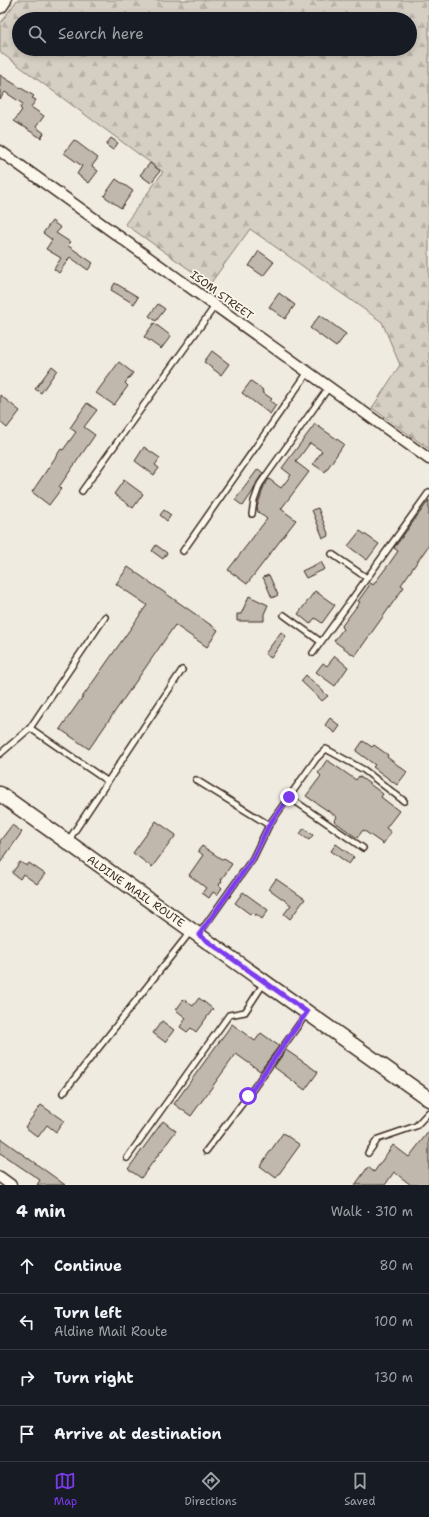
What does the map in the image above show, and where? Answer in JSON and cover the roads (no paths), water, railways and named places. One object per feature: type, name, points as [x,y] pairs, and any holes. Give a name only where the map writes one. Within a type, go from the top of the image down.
[{"type":"main road","points":[[0,6],[4,0]]},
{"type":"main road","name":"ALDINE MAIL ROUTE","points":[[0,794],[429,1099]]},
{"type":"street","name":"ISOM STREET","points":[[0,151],[429,459]]},
{"type":"street","points":[[0,1177],[11,1185]]},
{"type":"lane","points":[[82,491],[215,306]]},
{"type":"lane","points":[[183,551],[308,372]]},
{"type":"lane","points":[[252,514],[254,501],[260,484],[329,388]]},
{"type":"lane","points":[[313,653],[429,492]]},
{"type":"lane","points":[[332,554],[367,578]]},
{"type":"lane","points":[[284,614],[321,642]]},
{"type":"lane","points":[[0,754],[30,728],[105,617]]},
{"type":"lane","points":[[68,842],[182,670]]},
{"type":"lane","points":[[30,728],[108,781]]},
{"type":"lane","points":[[63,1093],[195,933],[253,858],[269,825],[316,759],[326,749],[364,770],[404,801]]},
{"type":"lane","points":[[196,780],[269,825]]},
{"type":"lane","points":[[289,797],[363,848]]},
{"type":"lane","points":[[128,1158],[229,1015],[245,1012],[264,982]]},
{"type":"lane","points":[[206,1151],[248,1096],[307,1012]]},
{"type":"lane","points":[[368,1153],[378,1139],[416,1126],[429,1112]]}]
